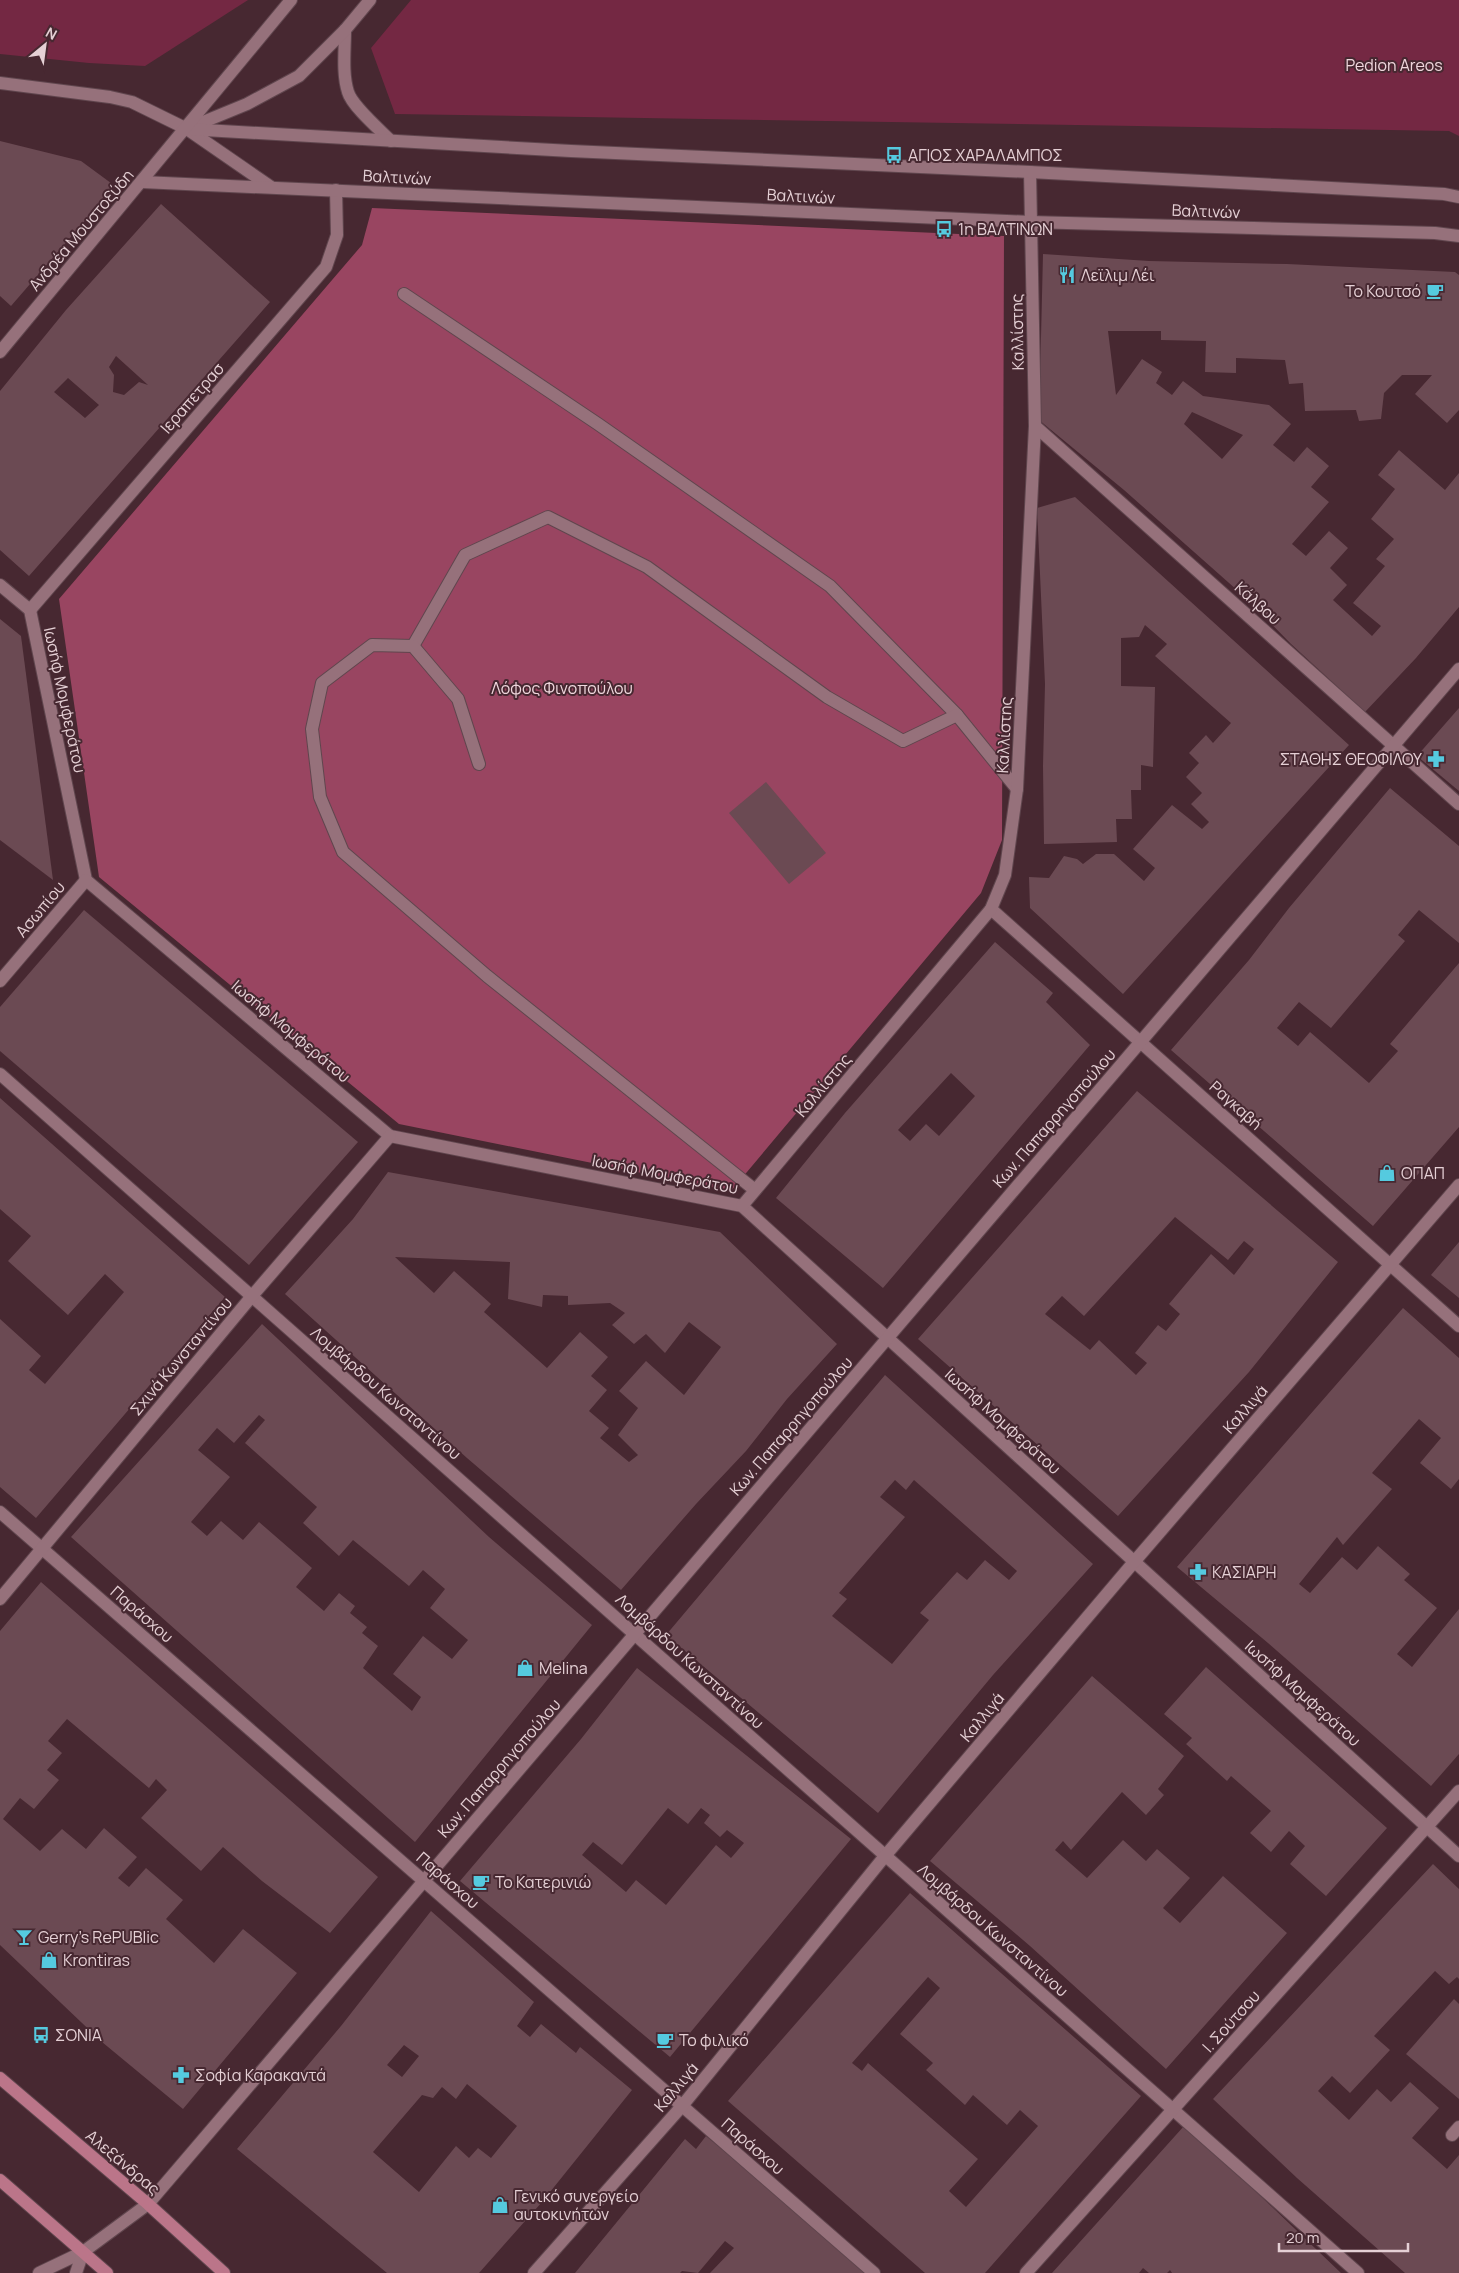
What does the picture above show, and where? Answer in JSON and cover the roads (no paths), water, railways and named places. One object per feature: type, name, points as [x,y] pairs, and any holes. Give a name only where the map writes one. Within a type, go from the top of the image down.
[{"type":"main road","name":"Αλεξάνδρας","points":[[0,2078],[148,2204],[224,2273]]},
{"type":"main road","points":[[0,2180],[107,2273]]},
{"type":"street","name":"Ανδρέα Μουστοξύδη","points":[[0,352],[291,0]]},
{"type":"street","name":"Ανδρέα Μουστοξύδη","points":[[186,129],[247,104],[299,76],[345,30],[370,0]]},
{"type":"street","points":[[345,30],[345,68],[348,94],[368,118],[392,140]]},
{"type":"street","points":[[0,83],[110,97],[132,102],[186,129],[271,187]]},
{"type":"street","name":"Βαλτινών","points":[[186,129],[1444,194],[1459,197]]},
{"type":"street","name":"Καλλίστης","points":[[742,1206],[991,910],[1006,875],[1017,789],[1035,426],[1030,172]]},
{"type":"street","name":"Βαλτινών","points":[[142,182],[1030,222],[1435,233],[1459,236]]},
{"type":"street","name":"Ιεραπετρασ","points":[[30,610],[326,267],[337,235],[336,190]]},
{"type":"street","points":[[404,294],[598,424],[830,586],[957,715],[1017,789]]},
{"type":"street","name":"Κάλβου","points":[[1035,426],[1459,804]]},
{"type":"street","points":[[414,646],[465,555],[548,517],[647,567],[827,697],[903,741],[957,715]]},
{"type":"street","name":"Ιωσήφ Μομφεράτου","points":[[0,585],[30,610],[86,880],[390,1136],[742,1206],[1459,1856]]},
{"type":"street","points":[[478,764],[458,699],[414,646],[372,645],[322,683],[312,729],[320,797],[343,852],[488,976],[755,1190]]},
{"type":"street","name":"Κων. Παπαρρηγοπούλου","points":[[39,2273],[83,2252],[148,2204],[1459,668]]},
{"type":"street","name":"Ασωπίου","points":[[0,981],[86,880]]},
{"type":"street","name":"Ραγκαβή","points":[[991,910],[1459,1326]]},
{"type":"street","name":"Λομβάρδου Κωνσταντίνου","points":[[0,1074],[1358,2273]]},
{"type":"street","name":"Σχινά Κωνσταντίνου","points":[[0,1599],[252,1296],[390,1136]]},
{"type":"street","name":"Καλλιγά","points":[[534,2273],[682,2106],[885,1856],[1134,1562],[1459,1185]]},
{"type":"street","name":"Παράσχου","points":[[0,1512],[874,2273]]},
{"type":"street","name":"Ι. Σούτσου","points":[[1026,2273],[1459,1791]]},
{"type":"street","points":[[76,2273],[83,2252]]},
{"type":"place","name":"ΑΓΙΟΣ ΧΑΡΑΛΑΜΠΟΣ","points":[[894,155]]},
{"type":"place","name":"1η ΒΑΛΤΙΝΩΝ","points":[[944,229]]},
{"type":"place","name":"Λεϊλιμ Λέι","points":[[1067,275]]},
{"type":"place","name":"Το Κουτσό","points":[[1435,291]]},
{"type":"place","name":"ΣΤΑΘΗΣ ΘΕΟΦΙΛΟΥ","points":[[1436,759]]},
{"type":"place","name":"ΟΠΑΠ","points":[[1387,1173]]},
{"type":"place","name":"ΚΑΣΙΑΡΗ","points":[[1198,1572]]},
{"type":"place","name":"Melina","points":[[525,1668]]},
{"type":"place","name":"Το Κατερινιώ","points":[[481,1882]]},
{"type":"place","name":"Gerry's RePUBlic","points":[[24,1937]]},
{"type":"place","name":"Krontiras","points":[[49,1960]]},
{"type":"place","name":"ΣΟΝΙΑ","points":[[41,2035]]},
{"type":"place","name":"Το φιλικό","points":[[665,2040]]},
{"type":"place","name":"Σοφία Καρακαντά","points":[[181,2075]]},
{"type":"place","name":"Γενικό συνεργείο αυτοκινήτων","points":[[500,2205]]},
{"type":"park label","name":"Pedion Areos","points":[[1394,65]]},
{"type":"park label","name":"Λόφος Φινοπούλου","points":[[562,688]]}]
